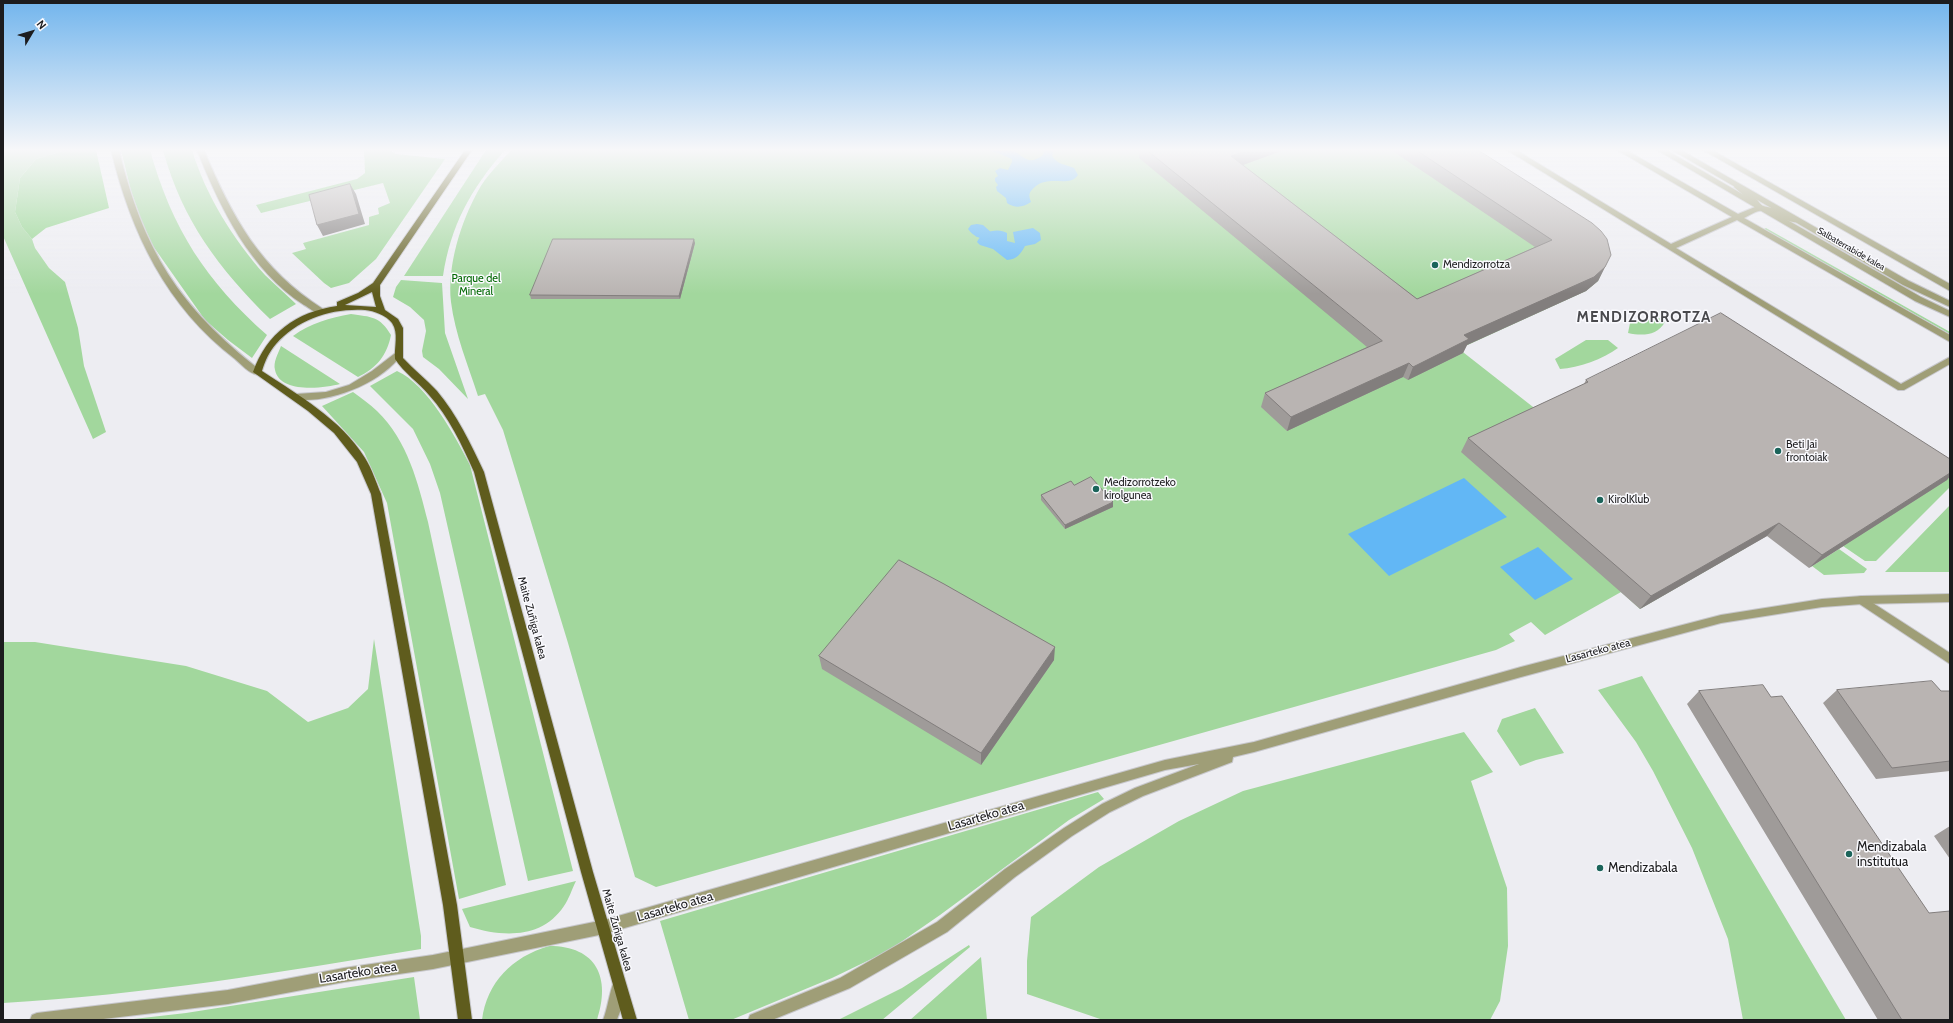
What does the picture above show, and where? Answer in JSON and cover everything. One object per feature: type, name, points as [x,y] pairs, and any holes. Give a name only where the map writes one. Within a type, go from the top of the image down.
[{"type":"main road","points":[[436,198],[376,285],[361,295],[293,325],[268,348],[259,361],[256,372],[296,397],[344,438],[359,455],[376,494],[450,905],[465,1020]]},
{"type":"main road","points":[[376,285],[376,296],[382,312]]},
{"type":"main road","points":[[324,311],[360,306],[388,314],[397,322],[401,332],[398,354]]},
{"type":"main road","name":"Maite Zuñiga kalea","points":[[398,354],[404,365],[424,383],[450,414],[465,440],[479,472],[587,872],[630,1020]]},
{"type":"street","points":[[127,198],[146,246],[177,296],[212,335],[256,372]]},
{"type":"street","points":[[221,198],[259,259],[286,289],[306,304],[324,311]]},
{"type":"street","points":[[1589,198],[1901,388],[1948,361]]},
{"type":"street","points":[[1703,198],[1950,339]]},
{"type":"street","name":"Salbaterrabide kalea","points":[[1741,198],[1911,295],[1950,314]]},
{"type":"street","points":[[1752,198],[1759,208]]},
{"type":"street","name":"Salbaterrabide kalea","points":[[1758,198],[1906,283],[1950,304]]},
{"type":"street","name":"Salbaterrabide kalea","points":[[1790,198],[1950,288]]},
{"type":"street","points":[[1671,247],[1759,208],[1775,212],[1803,224]]},
{"type":"street","points":[[296,397],[313,398],[335,394],[356,386],[372,377],[398,354]]},
{"type":"street","name":"Lasarteko atea","points":[[755,1020],[845,983],[942,927],[1010,873],[1068,832],[1106,808],[1139,792],[1254,748],[1521,672],[1721,619],[1815,604],[1862,600],[1950,598]]},
{"type":"street","points":[[1862,600],[1950,659]]},
{"type":"street","name":"Lasarteko atea","points":[[37,1020],[228,997],[344,975],[433,962],[456,956],[604,927],[1165,765],[1254,748]]},
{"type":"street","points":[[610,1020],[615,1007],[620,984]]},
{"type":"green space","points":[[3,198],[17,198],[15,212],[22,227],[32,239],[35,248],[49,268],[65,282],[78,328],[84,366],[106,432],[93,439],[3,236]]},
{"type":"green space","points":[[17,198],[107,198],[109,208],[46,228],[32,239],[22,227],[15,212]]},
{"type":"green space","points":[[133,198],[166,198],[181,229],[209,274],[245,315],[267,335],[252,358],[205,320],[153,246]]},
{"type":"green space","points":[[180,198],[212,198],[232,232],[253,261],[265,275],[296,304],[270,319],[234,281],[204,242]]},
{"type":"green space","points":[[284,198],[323,198],[261,213],[256,205]]},
{"type":"green space","points":[[388,198],[418,198],[376,259],[349,283],[331,288],[292,253],[306,249],[303,243],[369,225],[369,217],[379,214],[378,208],[390,203]]},
{"type":"green space","points":[[455,198],[470,198],[451,240],[443,276],[404,276]]},
{"type":"green space","name":"Medizorrotzeko kirolgunea","points":[[475,198],[1513,198],[1604,268],[1598,281],[1586,291],[1459,349],[1542,414],[1746,548],[1640,609],[1621,592],[1545,635],[1531,622],[1509,634],[1515,641],[1496,650],[656,887],[635,877],[568,643],[503,430],[485,394],[478,396],[462,349],[451,302],[451,273],[453,259],[461,230]]},
{"type":"green space","points":[[1766,228],[1950,332],[1950,334],[1764,229]]},
{"type":"green space","points":[[401,280],[442,283],[445,333],[468,399],[439,369],[423,357],[422,351],[426,331],[424,320],[410,307],[393,297],[396,287]]},
{"type":"green space","points":[[351,314],[374,318],[383,324],[391,335],[384,355],[376,365],[358,377],[293,336],[300,331],[320,322]]},
{"type":"green space","points":[[1660,318],[1665,322],[1658,330],[1644,335],[1628,333],[1630,323]]},
{"type":"green space","points":[[1586,340],[1608,340],[1618,348],[1605,356],[1590,362],[1575,367],[1560,369],[1555,359]]},
{"type":"green space","points":[[281,346],[340,384],[324,387],[303,388],[285,383],[279,378],[275,370],[276,358]]},
{"type":"green space","points":[[397,371],[408,378],[430,399],[440,412],[457,440],[470,465],[573,871],[528,881],[440,493],[430,464],[413,429],[370,386]]},
{"type":"green space","points":[[353,392],[374,408],[388,423],[404,449],[416,478],[428,522],[506,885],[459,899],[387,503],[364,452],[322,406]]},
{"type":"green space","points":[[1950,465],[1950,487],[1876,561],[1865,561],[1843,546]]},
{"type":"green space","points":[[1950,505],[1950,572],[1885,572]]},
{"type":"green space","points":[[1839,549],[1867,569],[1864,573],[1824,575],[1812,566]]},
{"type":"green space","points":[[374,639],[421,936],[421,949],[213,982],[108,994],[3,1003],[3,642],[35,642],[186,666],[267,691],[308,722],[348,708],[368,689]]},
{"type":"green space","points":[[1642,676],[1846,1020],[1743,1020],[1728,939],[1692,848],[1653,771],[1636,742],[1598,690]]},
{"type":"green space","points":[[1535,708],[1564,753],[1536,760],[1520,766],[1497,731],[1502,719]]},
{"type":"green space","points":[[1464,732],[1493,772],[1471,781],[1507,888],[1508,946],[1500,1001],[1490,1020],[1103,1020],[1027,994],[1027,961],[1031,917],[1099,867],[1179,821],[1243,791]]},
{"type":"green space","points":[[1098,792],[1104,799],[1069,820],[940,915],[888,951],[832,978],[731,1020],[689,1020],[660,921]]},
{"type":"green space","points":[[576,881],[566,903],[555,917],[545,925],[521,933],[496,933],[470,927],[462,909]]},
{"type":"green space","points":[[969,945],[970,947],[882,1020],[838,1020],[902,988]]},
{"type":"green space","points":[[549,946],[565,947],[579,952],[589,958],[596,967],[601,978],[602,991],[601,1005],[597,1020],[482,1020],[489,994],[504,973],[513,964],[524,957]]},
{"type":"green space","points":[[981,957],[987,1020],[910,1020]]},
{"type":"green space","points":[[414,977],[420,1020],[125,1020],[186,1013]]},
{"type":"water","points":[[1006,198],[1030,198],[1031,202],[1016,207],[1007,203]]},
{"type":"water","points":[[1033,228],[1040,233],[1041,240],[1035,244],[1025,246],[1018,256],[1013,259],[1007,260],[993,249],[980,245],[977,242],[979,238],[986,233],[999,230],[1007,233],[1007,241],[1015,243],[1013,232]]},
{"type":"water","points":[[1464,478],[1507,517],[1389,576],[1348,534]]},
{"type":"water","points":[[1538,547],[1573,579],[1535,600],[1500,567]]},
{"type":"building","points":[[310,198],[354,198],[359,214],[317,225]]},
{"type":"building","points":[[1206,198],[1285,198],[1417,299],[1552,240],[1488,198],[1553,198],[1592,223],[1607,239],[1611,255],[1605,267],[1594,277],[1464,335],[1469,339],[1413,367],[1409,363],[1291,417],[1265,393],[1382,341]]},
{"type":"building","points":[[553,239],[694,239],[679,296],[530,295]]},
{"type":"building","points":[[1721,313],[1950,459],[1950,473],[1822,555],[1779,523],[1651,596],[1468,438],[1588,382],[1586,380]]},
{"type":"building","points":[[1091,477],[1113,502],[1065,525],[1041,495],[1071,481],[1074,485]]},
{"type":"building","points":[[899,560],[1055,647],[981,753],[819,656]]},
{"type":"building","points":[[1932,681],[1941,691],[1950,691],[1950,761],[1892,768],[1837,690]]},
{"type":"building","points":[[1763,685],[1771,697],[1782,696],[1929,913],[1950,911],[1950,1020],[1902,1020],[1699,691]]},
{"type":"waterway","points":[[977,229],[984,234]]},
{"type":"place","name":"Mendizorrotza","points":[[1435,265]]},
{"type":"place","name":"Beti Jai frontoiak","points":[[1778,451]]},
{"type":"place","name":"Medizorrotzeko kirolgunea","points":[[1096,489]]},
{"type":"place","name":"KirolKlub","points":[[1600,500]]},
{"type":"place","name":"Mendizabala institutua","points":[[1849,854]]},
{"type":"place","name":"Mendizabala","points":[[1600,868]]},
{"type":"district","name":"MENDIZORROTZA","points":[[1644,318]]},
{"type":"park label","name":"Parque del Mineral","points":[[476,285]]}]
